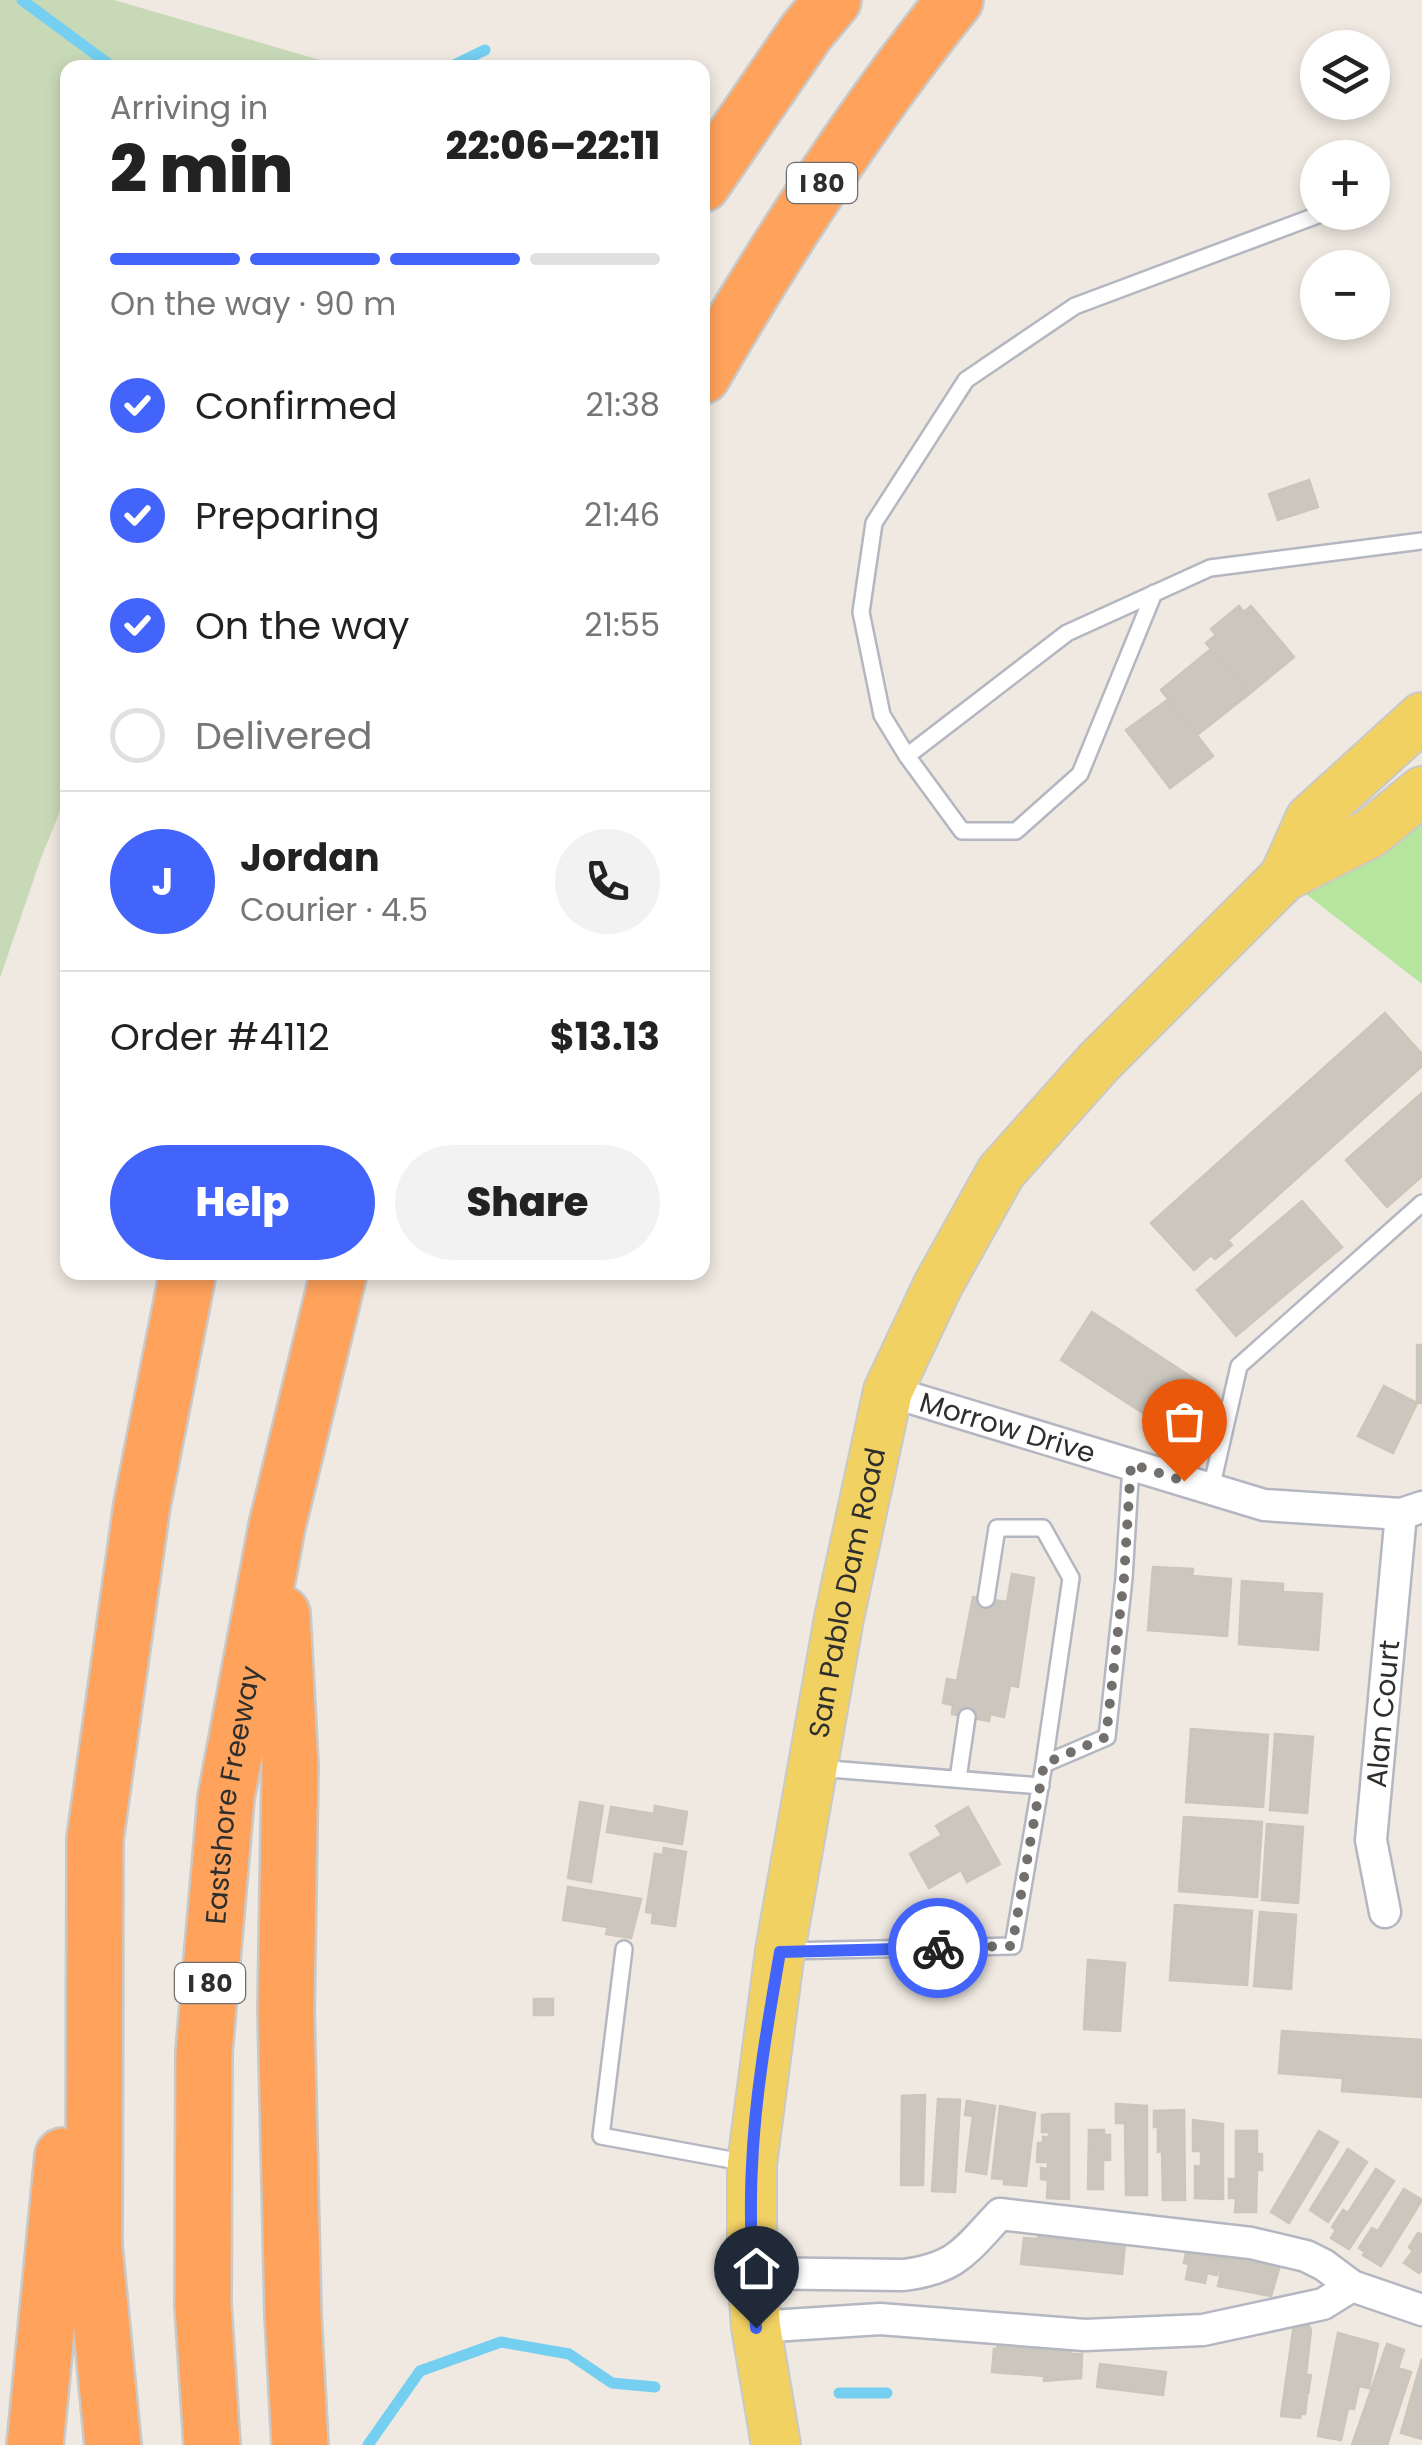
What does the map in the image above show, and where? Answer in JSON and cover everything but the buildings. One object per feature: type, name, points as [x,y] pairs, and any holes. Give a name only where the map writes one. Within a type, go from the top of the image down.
[{"type":"highway","points":[[710,172],[832,0]]},
{"type":"highway","name":"I 80","points":[[710,362],[765,267],[902,66],[955,0]]},
{"type":"highway","points":[[35,2445],[94,1839],[142,1506],[186,1280]]},
{"type":"highway","name":"Eastshore Freeway","points":[[212,2445],[203,2305],[204,2052],[226,1798],[277,1526],[337,1280]]},
{"type":"highway","points":[[277,1526],[290,1766],[286,2010],[300,2445]]},
{"type":"highway","points":[[94,1839],[94,2246],[113,2445]]},
{"type":"main road","name":"San Pablo Dam Road","points":[[1284,877],[1310,819],[1422,717]]},
{"type":"main road","name":"San Pablo Dam Road","points":[[776,2445],[756,2328],[752,2164],[768,2020],[840,1618],[888,1391],[938,1285],[1001,1172],[1098,1063],[1284,877],[1372,833],[1422,791]]},
{"type":"street","name":"Morrow Drive","points":[[888,1391],[1264,1506],[1411,1510]]},
{"type":"street","name":"Alan Court","points":[[1385,1912],[1371,1840],[1411,1510]]},
{"type":"street","points":[[752,2273],[928,2272],[952,2264],[1000,2214],[1251,2243],[1306,2256],[1324,2264],[1352,2286],[1422,2310]]},
{"type":"street","points":[[756,2328],[880,2319],[1085,2334],[1203,2330],[1323,2304],[1352,2286]]},
{"type":"lane","points":[[1154,594],[1080,774],[1016,832],[962,831],[882,715],[861,612],[874,523],[966,380],[1075,306],[1300,222]]},
{"type":"lane","points":[[907,756],[1068,633],[1210,568],[1422,541]]},
{"type":"lane","points":[[1211,1489],[1239,1366],[1422,1202]]},
{"type":"lane","points":[[1044,1764],[1106,1737],[1124,1578],[1131,1464]]},
{"type":"lane","points":[[780,1952],[1012,1946],[1072,1578],[1043,1528],[997,1528],[986,1599]]},
{"type":"lane","points":[[958,1779],[967,1717]]},
{"type":"lane","points":[[813,1767],[1040,1786]]},
{"type":"lane","points":[[624,1949],[601,2136],[752,2164]]},
{"type":"green space","points":[[0,0],[114,0],[320,60],[60,60],[60,811],[0,978]]},
{"type":"green space","points":[[1422,791],[1422,984],[1284,877]]},
{"type":"waterway","points":[[22,0],[103,60]]},
{"type":"waterway","points":[[464,60],[485,50]]},
{"type":"waterway","points":[[368,2445],[420,2371],[501,2342],[569,2354],[612,2383],[655,2387]]},
{"type":"waterway","points":[[839,2393],[887,2393]]},
{"type":"way so far","points":[[938,1948],[1012,1946],[1044,1764],[1106,1737],[1124,1578],[1131,1464],[1184,1481]]},
{"type":"route","points":[[756,2328],[752,2164],[780,1952],[938,1948]]}]
